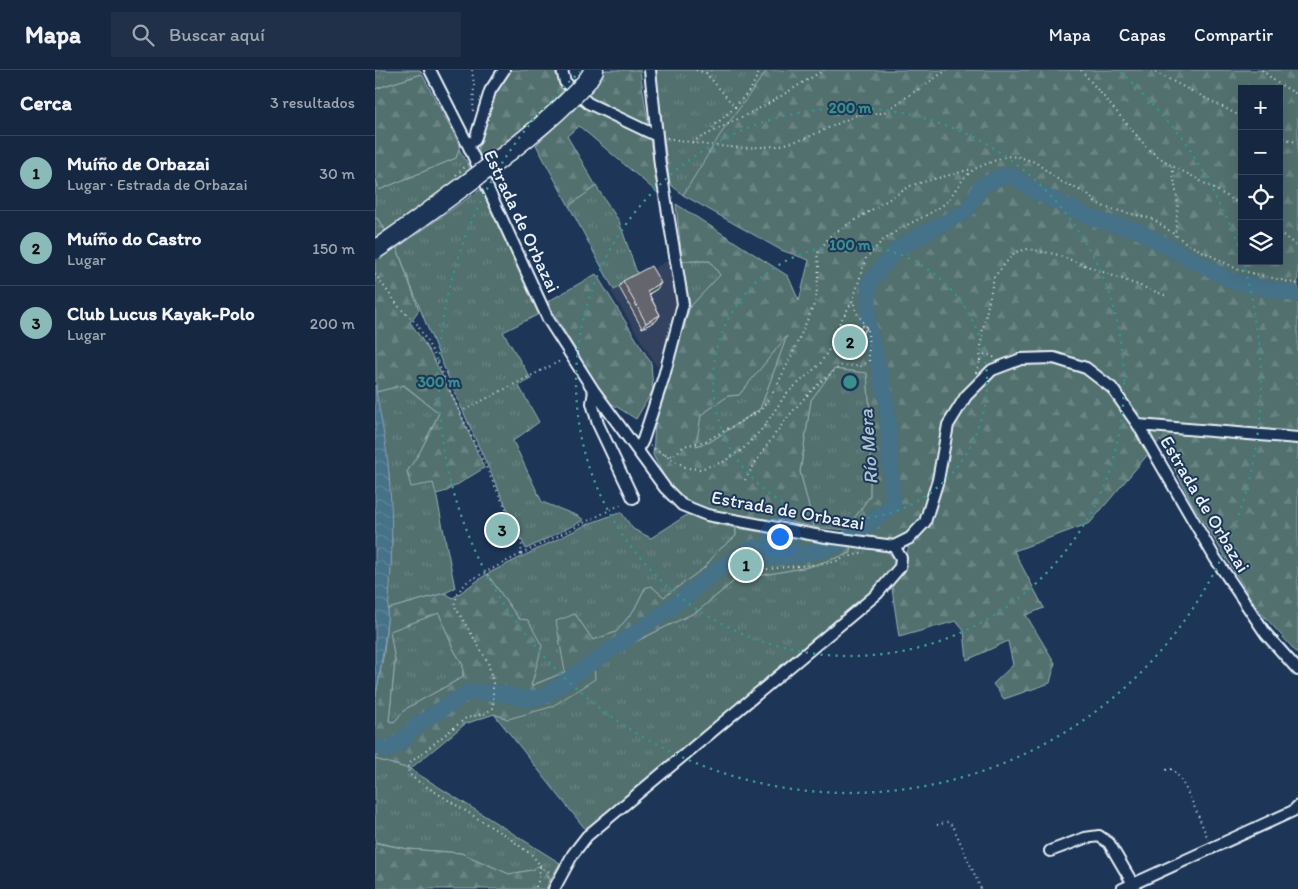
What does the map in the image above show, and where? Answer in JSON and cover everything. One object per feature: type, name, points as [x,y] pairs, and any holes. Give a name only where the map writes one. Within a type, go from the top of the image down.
[{"type":"highway","points":[[375,250],[457,192],[541,126],[572,98],[591,75]]},
{"type":"street","name":"Estrada de Orbazai","points":[[430,70],[468,145],[548,319],[594,391],[639,443],[665,488],[682,505],[707,515],[855,542],[894,546],[910,538],[925,522],[938,480],[948,426],[966,396],[992,370],[1021,359],[1054,358],[1086,368],[1112,388],[1138,425],[1215,558],[1267,634],[1298,670]]},
{"type":"street","points":[[468,145],[475,140],[490,91],[504,70]]},
{"type":"street","points":[[562,70],[565,82],[587,103],[657,136]]},
{"type":"street","points":[[639,443],[664,376],[683,304],[657,136],[649,70]]},
{"type":"street","points":[[594,391],[592,402],[599,424],[633,498]]},
{"type":"street","points":[[1138,425],[1298,438]]},
{"type":"street","points":[[557,884],[573,854],[587,836],[877,594],[900,567],[901,558],[894,546]]},
{"type":"street","points":[[1122,889],[1293,812],[1298,806]]},
{"type":"street","points":[[1050,851],[1085,838],[1099,836],[1109,843],[1133,884]]},
{"type":"path","points":[[472,70],[474,126],[478,129]]},
{"type":"path","points":[[696,70],[707,73],[735,107]]},
{"type":"path","points":[[707,73],[711,70]]},
{"type":"path","points":[[710,133],[716,124],[751,89],[760,70]]},
{"type":"path","points":[[692,142],[766,105],[824,70]]},
{"type":"path","points":[[657,136],[744,148],[777,146],[804,139],[859,114],[883,113],[947,70]]},
{"type":"path","points":[[1081,70],[1149,150],[1172,166],[1190,174],[1238,203]]},
{"type":"path","points":[[1151,70],[1238,115]]},
{"type":"path","points":[[1262,70],[1276,82],[1298,96]]},
{"type":"path","points":[[1283,137],[1298,143]]},
{"type":"path","points":[[664,455],[673,456],[684,446],[706,441],[761,410],[775,389],[816,300],[819,266],[817,254],[831,235],[912,185],[974,169],[1006,156],[1019,157],[1035,162],[1060,181],[1088,194],[1096,202],[1107,208],[1153,219],[1175,236],[1239,270],[1298,284]]},
{"type":"path","points":[[1172,166],[1178,204],[1175,236]]},
{"type":"path","points":[[639,443],[687,468],[702,469],[723,462],[743,448],[763,428],[786,394],[820,364],[833,343],[835,332],[853,300],[866,258],[882,241],[946,203],[964,178],[974,169]]},
{"type":"path","points":[[1283,235],[1298,247]]},
{"type":"path","points":[[979,361],[982,334],[994,277],[1015,252],[1027,249],[1055,254],[1167,296]]},
{"type":"path","points":[[375,274],[399,307],[417,324],[434,354],[522,543],[521,554]]},
{"type":"path","points":[[745,480],[780,428],[826,376],[842,365],[861,366],[869,362],[867,329],[856,312],[853,300]]},
{"type":"path","points":[[460,412],[571,355]]},
{"type":"path","points":[[557,884],[531,855],[509,838],[415,780],[407,768],[411,762],[466,718],[484,714],[493,708],[493,683],[488,662],[454,605],[459,591],[468,581],[617,507]]},
{"type":"path","points":[[767,569],[830,563],[866,552]]},
{"type":"path","points":[[1166,770],[1172,769],[1176,772],[1190,797],[1212,848]]},
{"type":"path","points":[[937,825],[948,822],[953,826],[981,889]]},
{"type":"path","points":[[535,889],[539,878],[540,865]]},
{"type":"shaded area","points":[[669,260],[677,313],[657,367],[611,291]]},
{"type":"green space","points":[[375,70],[420,70],[422,74],[375,89]]},
{"type":"green space","points":[[510,70],[558,70],[565,88],[544,112],[482,166],[478,151],[479,138],[495,89]]},
{"type":"green space","points":[[605,70],[640,70],[658,193],[579,126],[567,136],[596,186],[569,206],[536,145],[567,115]]},
{"type":"green space","points":[[655,70],[767,70],[683,195],[670,184]]},
{"type":"green space","points":[[767,70],[1298,70],[1298,654],[1257,608],[1191,501],[1160,440],[1090,523],[1014,551],[1044,608],[1026,615],[1055,663],[1050,683],[1004,699],[993,684],[1013,665],[1008,641],[967,660],[964,631],[956,621],[899,637],[891,582],[909,548],[846,530],[870,496],[871,425],[867,373],[834,369],[811,400],[800,472],[814,527],[785,521],[719,514],[684,500],[666,480],[653,455],[655,422],[690,307],[720,275],[710,261],[682,261],[676,204],[788,276],[799,301],[809,260],[781,250],[683,195],[720,135]],"holes":[[[787,336],[760,409],[710,442],[696,446],[701,415],[728,396],[739,395]]]},
{"type":"green space","points":[[422,74],[460,146],[456,158],[379,190],[375,176],[375,89]]},
{"type":"green space","points":[[459,149],[473,173],[388,234],[378,219],[375,219],[375,176],[379,190],[456,158]]},
{"type":"green space","points":[[596,186],[619,221],[638,276],[614,290],[569,206]]},
{"type":"green space","points":[[481,189],[541,313],[503,332],[531,379],[519,386],[539,422],[513,441],[542,502],[584,520],[526,549],[442,362],[397,248]]},
{"type":"green space","points":[[377,218],[397,248],[419,310],[410,322],[442,374],[484,468],[447,491],[436,494],[433,483],[411,487],[407,472],[421,450],[439,413],[404,385],[376,392],[375,219]]},
{"type":"green space","points":[[682,261],[710,261],[720,275],[690,307]]},
{"type":"green space","points":[[596,274],[651,363],[653,390],[636,419],[606,400],[547,302]]},
{"type":"green space","points":[[788,334],[760,409],[710,442],[695,446],[701,415],[728,396],[739,395]]},
{"type":"green space","points":[[834,369],[867,373],[871,425],[870,496],[846,530],[814,527],[800,472],[811,400]]},
{"type":"green space","points":[[403,385],[439,413],[421,450],[407,472],[434,483],[455,588],[445,593],[388,609],[392,546],[389,475],[376,392]]},
{"type":"green space","points":[[621,512],[633,529],[651,538],[690,513],[712,523],[736,528],[736,536],[718,551],[704,568],[664,597],[651,586],[645,588],[634,610],[616,632],[593,640],[575,614],[565,672],[530,686],[519,619],[487,574],[588,524]]},
{"type":"green space","points":[[736,528],[850,546],[851,553],[808,567],[735,580],[698,611],[594,662],[595,679],[551,707],[508,719],[494,714],[465,724],[410,769],[375,759],[375,757],[388,750],[375,740],[375,700],[384,652],[388,609],[445,593],[453,598],[487,574],[519,619],[528,620],[542,646],[531,686],[565,672],[556,621],[575,614],[593,640],[616,632],[634,610],[645,588],[651,586],[664,597],[704,568],[718,551],[736,536]],"holes":[[[439,613],[453,648],[463,665],[463,677],[407,708],[394,722],[389,721],[395,661],[390,631]]]},
{"type":"green space","points":[[850,546],[888,552],[896,562],[895,569],[875,592],[586,830],[494,714],[508,719],[594,662],[698,611],[735,580],[808,567],[851,553]]},
{"type":"green space","points":[[439,613],[453,648],[463,665],[463,677],[407,708],[394,722],[389,721],[395,661],[389,631]]},
{"type":"green space","points":[[375,759],[410,769],[560,863],[549,882],[549,875],[532,870],[509,874],[461,853],[408,849],[375,842]]},
{"type":"green space","points":[[375,843],[408,849],[461,853],[509,874],[532,870],[538,866],[547,873],[548,882],[546,889],[375,889]]},
{"type":"water","points":[[375,385],[388,464],[392,532],[390,588],[384,645],[375,700]]},
{"type":"water","points":[[375,740],[377,742],[388,741],[388,750],[375,757]]},
{"type":"building","points":[[651,266],[661,283],[647,291],[660,315],[646,323],[623,281]]},
{"type":"building","points":[[847,324],[850,326],[848,328],[851,330],[853,328],[857,332],[863,325],[867,328],[853,344],[840,333]]},
{"type":"building","points":[[506,517],[513,532],[504,536],[497,521]]},
{"type":"building","points":[[751,553],[755,567],[746,570],[743,555]]},
{"type":"waterway","name":"Río Mera","points":[[375,746],[388,750],[400,742],[420,723],[468,692],[501,693],[526,699],[543,697],[668,610],[721,567],[754,547],[764,551],[773,558],[821,550],[853,535],[893,505],[887,403],[868,323],[869,283],[896,250],[967,211],[982,185],[1010,174],[1034,191],[1094,219],[1137,230],[1232,281],[1298,295]]},
{"type":"place","name":"Muíño do Castro","points":[[850,342]]},
{"type":"place","name":"Club Lucus Kayak-Polo","points":[[502,530]]},
{"type":"place","name":"Muíño de Orbazai","points":[[746,565]]}]
